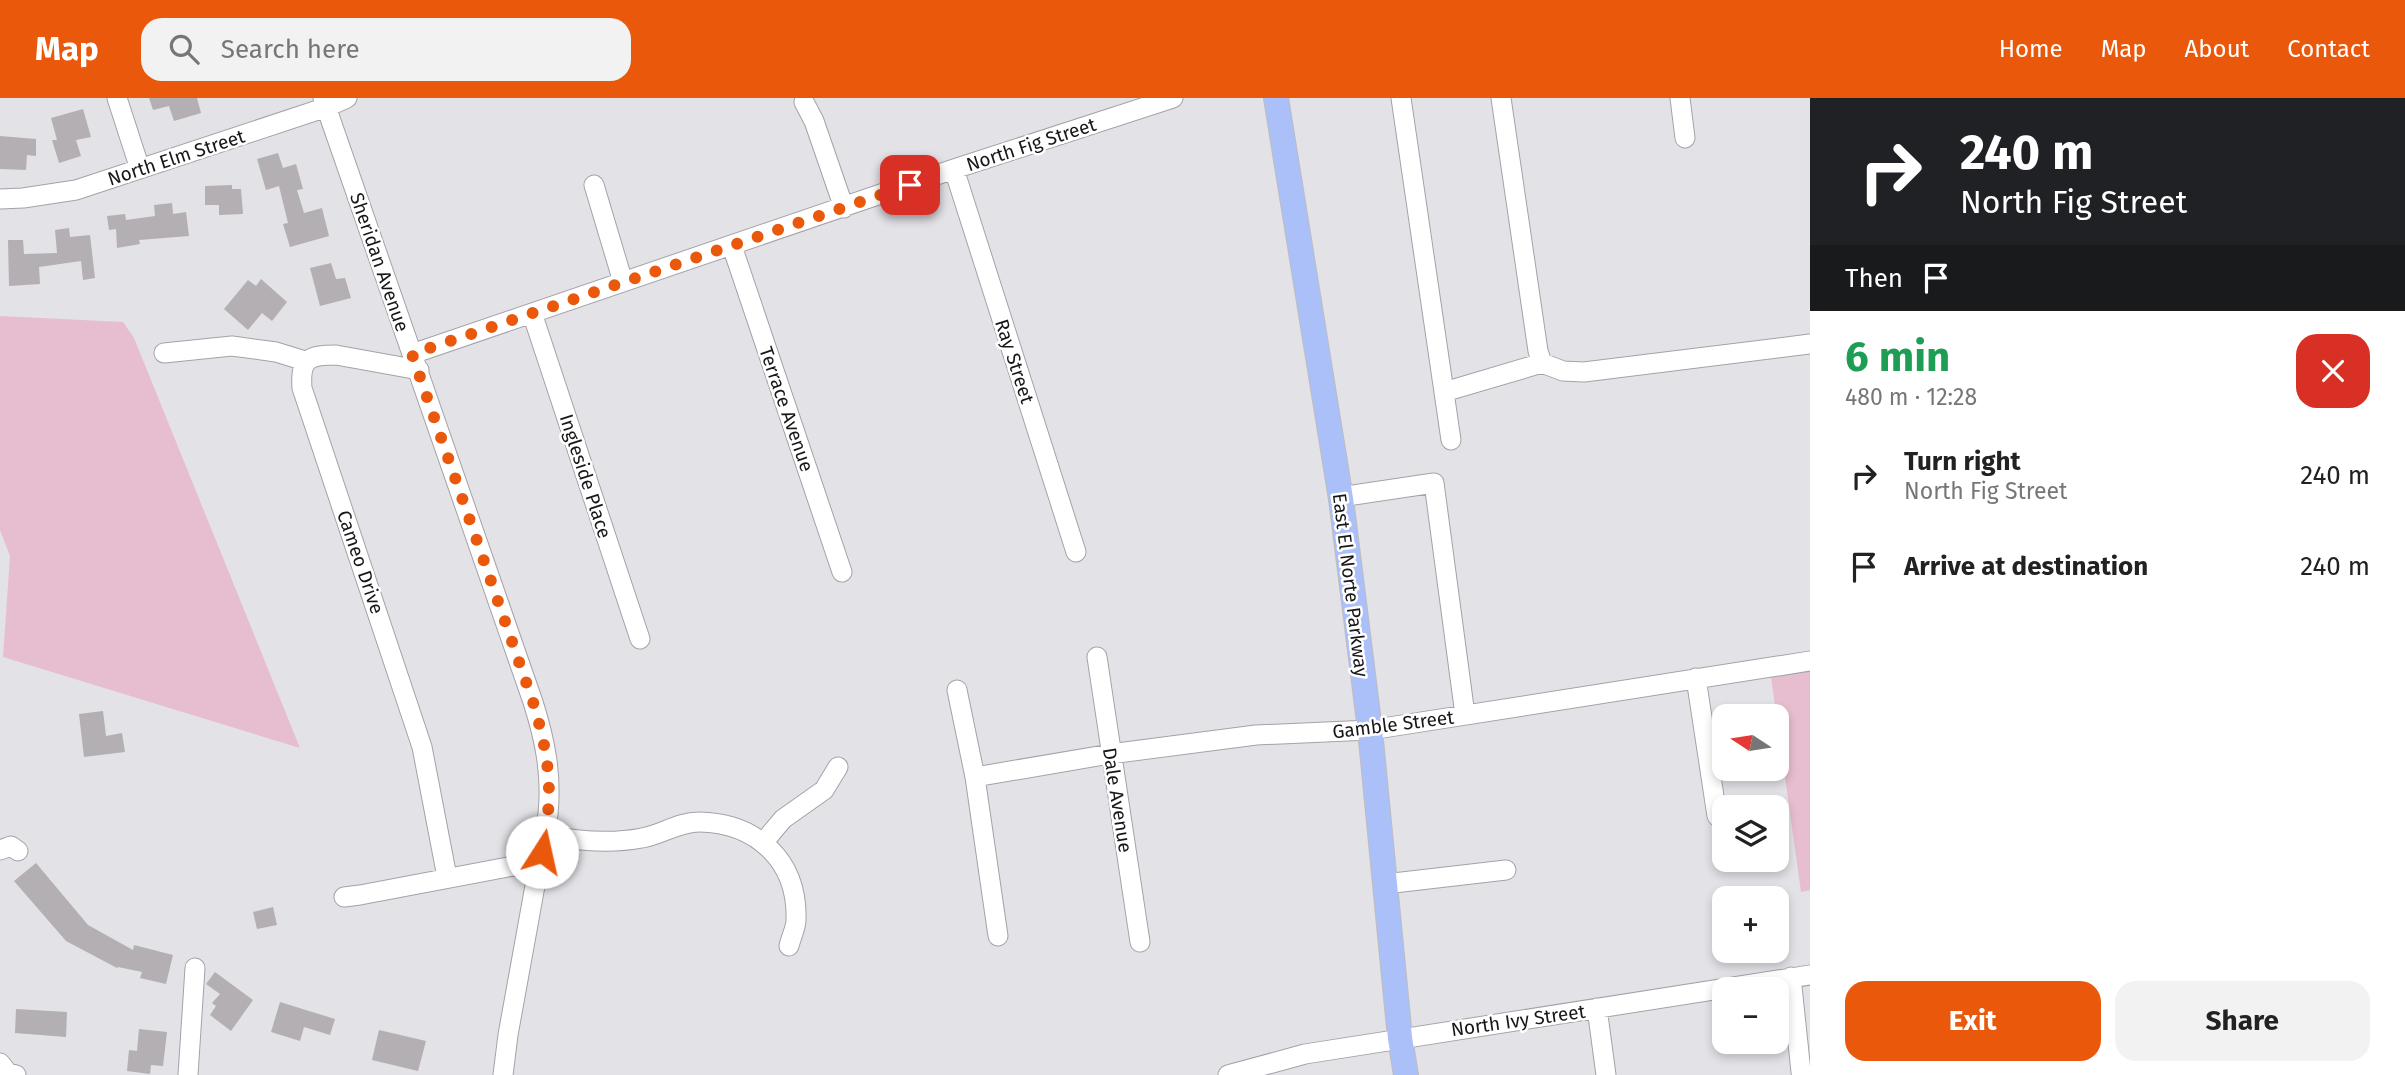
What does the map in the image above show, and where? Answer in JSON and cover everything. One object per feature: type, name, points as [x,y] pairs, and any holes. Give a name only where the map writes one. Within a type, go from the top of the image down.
[{"type":"main road","name":"East El Norte Parkway","points":[[1276,98],[1340,497],[1370,730],[1400,1038],[1406,1075]]},
{"type":"street","points":[[117,98],[141,169]]},
{"type":"street","name":"North Elm Street","points":[[0,199],[76,190],[325,103],[347,98]]},
{"type":"street","name":"North Fig Street","points":[[415,362],[532,313],[954,169],[1173,98]]},
{"type":"street","points":[[1401,98],[1451,440]]},
{"type":"street","points":[[1501,98],[1538,351],[1542,363]]},
{"type":"street","points":[[1680,98],[1685,138]]},
{"type":"street","points":[[804,102],[814,121],[844,208]]},
{"type":"street","name":"Sheridan Avenue","points":[[325,103],[544,738],[550,781],[545,835],[506,1043],[503,1075]]},
{"type":"street","name":"Ray Street","points":[[954,169],[1076,552]]},
{"type":"street","points":[[594,185],[623,282]]},
{"type":"street","name":"Terrace Avenue","points":[[732,246],[842,572]]},
{"type":"street","name":"Ingleside Place","points":[[532,313],[640,639]]},
{"type":"street","points":[[1444,392],[1542,363],[1563,371],[1584,372],[1810,344]]},
{"type":"street","points":[[164,353],[232,346],[276,352],[305,361],[313,356],[336,355],[415,362]]},
{"type":"street","name":"Cameo Drive","points":[[305,361],[301,376],[302,388],[422,747],[447,877]]},
{"type":"street","points":[[1340,497],[1434,483],[1465,715]]},
{"type":"street","name":"Dale Avenue","points":[[1097,657],[1140,942]]},
{"type":"street","name":"Gamble Street","points":[[975,777],[1110,754],[1256,735],[1370,730],[1810,661]]},
{"type":"street","points":[[1696,678],[1714,795]]},
{"type":"street","points":[[957,690],[975,777],[998,936]]},
{"type":"street","points":[[763,843],[783,820],[824,790],[838,767]]},
{"type":"street","points":[[545,835],[564,839],[611,841],[644,838],[697,822],[734,827],[763,843],[784,865],[793,886],[796,922],[789,946]]},
{"type":"street","points":[[344,897],[513,866],[538,870]]},
{"type":"street","points":[[1385,884],[1506,870]]},
{"type":"street","points":[[188,1075],[195,968]]},
{"type":"street","points":[[1801,976],[1801,1072]]},
{"type":"street","name":"North Ivy Street","points":[[1228,1075],[1305,1054],[1801,976]]},
{"type":"street","points":[[1597,1009],[1606,1075]]},
{"type":"street","points":[[0,1063],[8,1073],[16,1075]]},
{"type":"shaded area","points":[[0,316],[123,322],[134,338],[300,748],[3,657],[10,556],[0,530]]},
{"type":"shaded area","points":[[1810,671],[1810,890],[1801,892],[1786,781],[1789,781],[1789,704],[1775,704],[1771,677]]},
{"type":"building","points":[[149,98],[197,98],[201,113],[174,121],[169,106],[153,110]]},
{"type":"building","points":[[83,109],[91,137],[76,140],[81,156],[59,163],[52,140],[57,140],[51,118]]},
{"type":"building","points":[[0,136],[36,139],[36,156],[27,155],[26,170],[0,169]]},
{"type":"building","points":[[278,153],[283,168],[296,164],[303,189],[297,190],[304,213],[322,208],[329,236],[290,247],[283,224],[288,223],[279,186],[266,190],[257,159]]},
{"type":"building","points":[[232,185],[232,189],[241,189],[243,214],[219,215],[219,205],[205,205],[205,186]]},
{"type":"building","points":[[172,203],[173,214],[186,212],[189,236],[139,240],[140,244],[117,248],[116,229],[109,230],[107,216],[125,214],[126,220],[155,216],[154,205]]},
{"type":"building","points":[[69,228],[70,237],[90,235],[95,278],[83,280],[81,261],[39,267],[40,284],[9,286],[8,240],[23,240],[24,254],[57,253],[55,230]]},
{"type":"building","points":[[331,263],[336,279],[345,278],[351,298],[320,306],[310,268]]},
{"type":"building","points":[[261,279],[287,302],[272,321],[262,313],[248,330],[224,309],[248,280],[256,286]]},
{"type":"building","points":[[103,711],[106,736],[122,733],[125,752],[84,757],[79,714]]},
{"type":"building","points":[[36,863],[88,925],[133,950],[134,945],[173,955],[166,984],[140,978],[142,972],[117,968],[66,941],[14,881]]},
{"type":"building","points":[[273,907],[277,925],[257,929],[253,912]]},
{"type":"building","points":[[215,972],[253,1000],[231,1031],[210,1015],[216,1006],[212,1003],[220,994],[206,984]]},
{"type":"building","points":[[280,1002],[335,1019],[330,1035],[304,1027],[300,1041],[271,1032]]},
{"type":"building","points":[[16,1009],[67,1012],[66,1037],[15,1033]]},
{"type":"building","points":[[139,1029],[167,1032],[163,1066],[151,1065],[150,1074],[127,1071],[129,1050],[137,1051]]},
{"type":"building","points":[[379,1030],[426,1041],[418,1071],[372,1060]]},
{"type":"route","points":[[542,852],[550,794],[547,748],[412,354],[910,185]]}]
